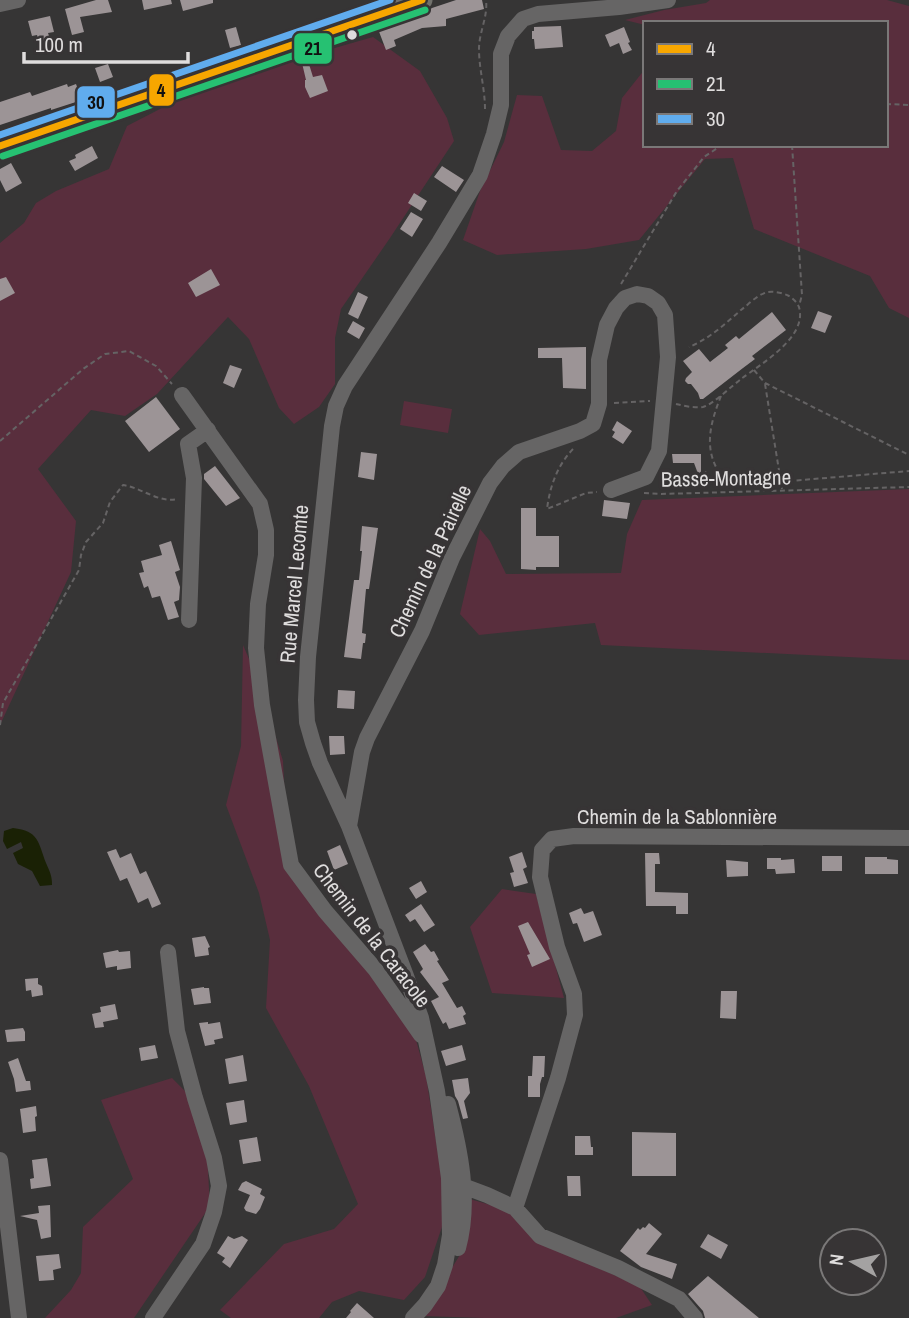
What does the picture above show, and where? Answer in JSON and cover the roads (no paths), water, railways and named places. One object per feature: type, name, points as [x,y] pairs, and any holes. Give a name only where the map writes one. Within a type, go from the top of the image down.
[{"type":"main road","points":[[0,146],[422,0]]},
{"type":"street","points":[[0,4],[18,0]]},
{"type":"street","name":"Rue Marcel Lecomte","points":[[413,1318],[438,1286],[450,1235],[451,1204],[438,1091],[421,1018],[407,976],[349,826],[329,784],[307,722],[308,657],[332,426],[336,406],[345,386],[439,243],[480,175],[501,105],[501,54],[508,36],[523,19],[538,14],[668,0]]},
{"type":"street","name":"Chemin de la Pairelle","points":[[349,826],[367,738],[422,631],[452,558],[490,483],[503,466],[519,452],[593,424],[599,404],[599,360],[607,325],[625,298],[648,296],[658,303],[665,315],[668,357],[659,451],[646,477],[611,490]]},
{"type":"street","name":"Chemin de la Caracole","points":[[182,395],[260,504],[267,530],[256,648],[262,705],[291,865],[325,911],[375,969],[428,1045]]},
{"type":"street","points":[[190,620],[194,478],[188,444],[208,430]]},
{"type":"street","name":"Chemin de la Sablonnière","points":[[515,1208],[558,1078],[575,1015],[574,994],[557,947],[540,877],[542,850],[552,839],[574,836],[909,838]]},
{"type":"street","points":[[153,1318],[203,1244],[219,1186],[214,1158],[177,1031],[167,952]]},
{"type":"street","points":[[424,1318],[435,1306],[450,1276],[460,1239],[463,1186],[456,1135],[440,1072],[428,1045]]},
{"type":"street","points":[[0,1160],[19,1318]]},
{"type":"street","points":[[463,1186],[515,1208],[540,1236],[618,1268],[679,1300],[695,1318]]}]
